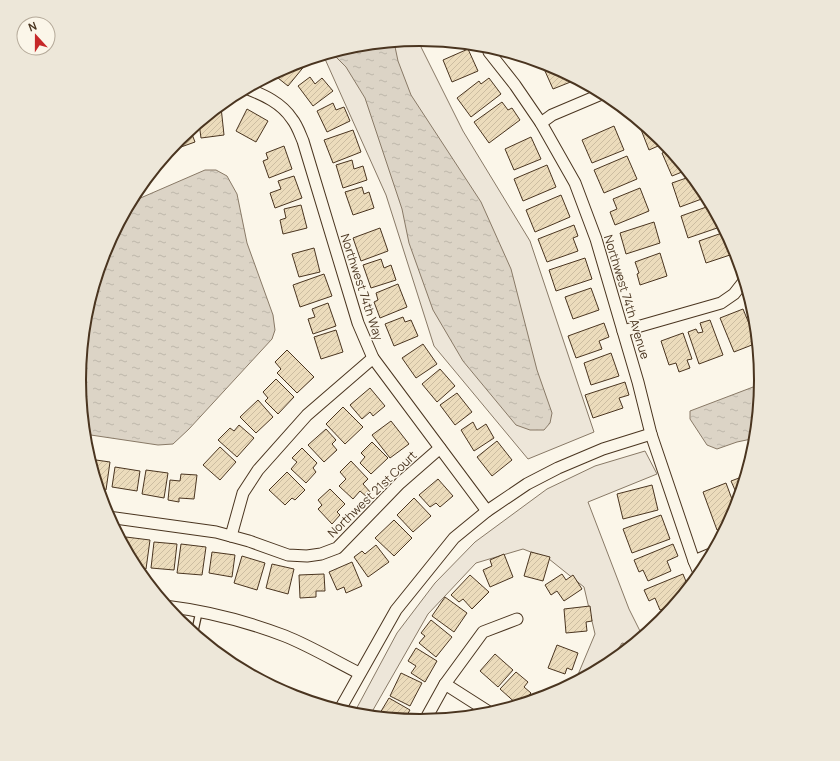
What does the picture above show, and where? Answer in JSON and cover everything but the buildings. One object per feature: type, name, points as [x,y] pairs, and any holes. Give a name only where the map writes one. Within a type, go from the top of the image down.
[{"type":"street","name":"Northwest 74th Avenue","points":[[490,53],[541,122],[575,183],[596,239],[651,434],[697,568]]},
{"type":"street","name":"Northwest 74th Way","points":[[253,91],[278,103],[292,118],[303,141],[358,323],[373,358],[487,512]]},
{"type":"street","points":[[541,122],[552,115],[596,96]]},
{"type":"street","points":[[623,331],[721,302],[734,294],[741,286]]},
{"type":"street","points":[[231,536],[243,493],[258,470],[307,416],[373,358]]},
{"type":"street","points":[[342,706],[396,610],[425,572],[454,538],[487,512],[527,484],[558,468],[603,449],[651,434]]},
{"type":"street","name":"Northwest 21st Court","points":[[115,518],[216,532],[249,541],[288,555],[307,556],[321,554],[337,548],[400,483],[440,448]]},
{"type":"street","points":[[694,561],[704,557]]},
{"type":"street","points":[[175,608],[239,621],[285,637],[359,673]]},
{"type":"street","points":[[428,715],[445,684],[483,632],[517,619]]},
{"type":"street","points":[[445,684],[484,709]]},
{"type":"lane","points":[[195,629],[199,612]]},
{"type":"shaded area","points":[[421,46],[463,131],[530,241],[594,432],[528,459],[434,346],[386,195],[325,60],[355,52],[376,49]]},
{"type":"shaded area","points":[[645,451],[657,474],[588,502],[629,609],[641,632],[606,659],[578,675],[595,634],[584,587],[549,559],[523,549],[476,563],[428,614],[372,711],[356,709],[397,633],[435,583],[475,542],[547,489],[595,466]]},
{"type":"water","points":[[395,47],[398,61],[411,95],[481,202],[511,269],[537,370],[552,413],[550,423],[544,430],[530,430],[516,425],[463,361],[433,310],[409,243],[402,209],[365,98],[346,67],[335,56],[355,52]]},
{"type":"water","points":[[205,170],[216,170],[227,176],[237,194],[247,243],[273,315],[275,330],[272,339],[189,429],[173,444],[158,445],[90,435],[88,424],[86,402],[86,359],[92,315],[103,273],[111,252],[130,213],[140,198]]},
{"type":"water","points":[[754,387],[752,424],[749,439],[717,449],[707,445],[690,419],[690,411]]},
{"type":"water","points":[[622,643],[626,644],[624,646],[617,651]]}]
